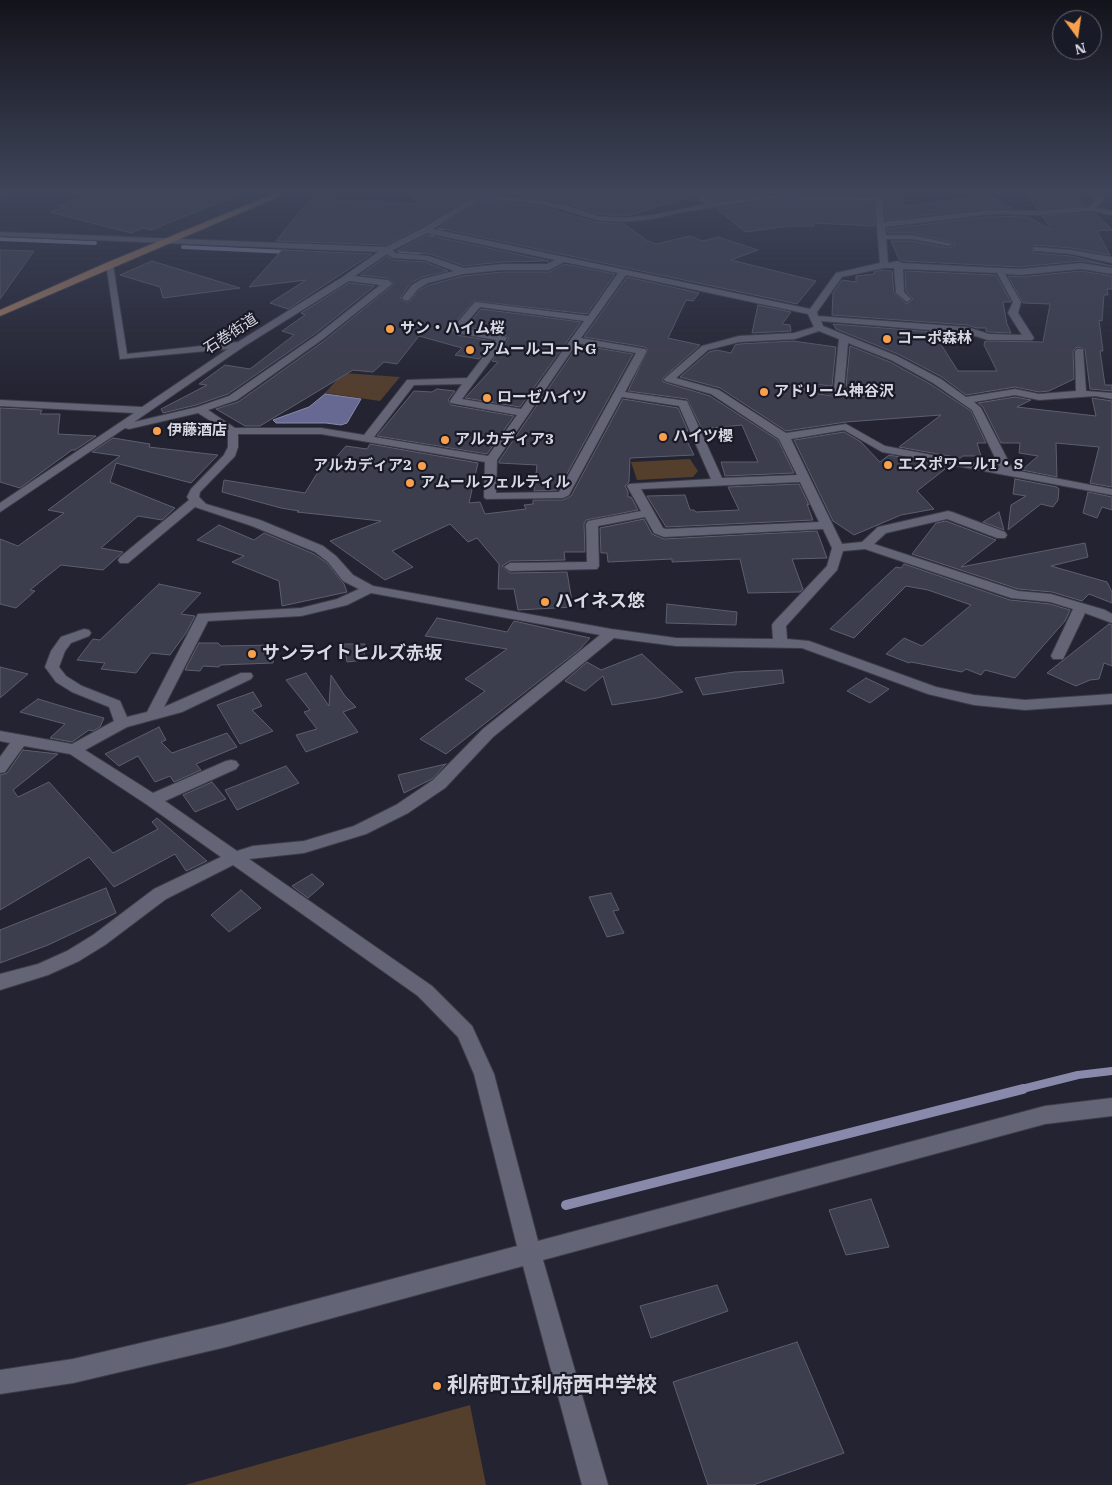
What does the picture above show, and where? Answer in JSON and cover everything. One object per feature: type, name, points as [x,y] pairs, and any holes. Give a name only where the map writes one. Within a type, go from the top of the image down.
[{"type":"main road","points":[[69,272],[94,262]]},
{"type":"main road","points":[[0,312],[115,262]]},
{"type":"main road","points":[[0,303],[12,298]]},
{"type":"street","name":"石巻街道","points":[[0,508],[240,345],[369,262]]},
{"type":"street","points":[[438,262],[463,271]]},
{"type":"street","points":[[406,298],[415,287],[425,281],[463,271],[502,267],[549,267],[557,262]]},
{"type":"street","points":[[585,262],[815,319],[967,330],[988,337],[1029,338],[1013,313],[1016,302],[999,270]]},
{"type":"street","points":[[898,264],[900,294],[907,299]]},
{"type":"street","points":[[780,642],[779,625],[833,567],[838,548],[784,437],[715,392],[669,379],[704,348],[739,339],[796,336],[815,319],[840,275],[884,265],[898,264],[1020,272],[1081,266],[1112,272]]},
{"type":"street","points":[[108,265],[123,357],[240,345]]},
{"type":"street","points":[[575,340],[642,351],[563,495],[490,497],[490,460],[575,340],[591,319],[624,271]]},
{"type":"street","points":[[120,428],[200,409],[233,398],[320,337],[388,283],[347,278]]},
{"type":"street","points":[[524,413],[455,401],[502,338],[456,330],[478,304],[591,319]]},
{"type":"street","points":[[815,319],[844,338],[902,363],[937,381],[976,408],[1009,474]]},
{"type":"street","points":[[839,392],[844,338]]},
{"type":"street","points":[[1080,351],[1081,394]]},
{"type":"street","points":[[366,438],[411,382],[470,381]]},
{"type":"street","points":[[803,388],[862,393]]},
{"type":"street","points":[[964,400],[1016,392],[1039,397],[1095,393],[1112,396]]},
{"type":"street","points":[[619,394],[683,403],[718,483]]},
{"type":"street","points":[[0,403],[146,410]]},
{"type":"street","points":[[200,409],[233,431],[321,431],[490,460]]},
{"type":"street","points":[[784,437],[846,427],[882,449],[1112,492]]},
{"type":"street","points":[[233,431],[233,447],[229,456],[195,491],[193,497],[195,502],[202,507],[256,523],[319,549],[332,559],[348,578],[369,589],[611,633],[676,642],[780,642],[804,644],[933,691],[974,700],[1026,705],[1112,699]]},
{"type":"street","points":[[804,478],[633,486],[658,530],[664,533],[827,525]]},
{"type":"street","points":[[124,560],[195,502]]},
{"type":"street","points":[[510,567],[593,566],[592,524],[648,513]]},
{"type":"street","points":[[866,545],[882,530],[948,515],[1001,535]]},
{"type":"street","points":[[838,548],[866,545],[1016,595],[1051,598],[1112,618]]},
{"type":"street","points":[[153,715],[203,617],[301,612],[342,602],[369,589]]},
{"type":"street","points":[[1058,656],[1080,607]]},
{"type":"street","points":[[84,633],[66,640],[58,651],[52,666],[61,679],[77,689],[115,704],[122,723]]},
{"type":"street","points":[[0,982],[42,970],[73,956],[99,940],[160,894],[233,858],[253,852],[304,847],[360,830],[402,809],[439,784],[488,733],[611,633]]},
{"type":"street","points":[[74,750],[122,723],[177,709],[246,676]]},
{"type":"street","points":[[0,736],[74,750],[152,800],[425,991],[465,1032],[484,1074],[530,1253],[595,1485]]},
{"type":"street","points":[[0,768],[20,740]]},
{"type":"street","points":[[152,800],[231,765]]},
{"type":"street","points":[[0,1382],[73,1371],[226,1335],[1045,1115],[1112,1107]]},
{"type":"shaded area","points":[[343,373],[400,377],[380,401],[325,393]]},
{"type":"shaded area","points":[[690,459],[698,471],[693,477],[637,480],[631,462]]},
{"type":"shaded area","points":[[470,1405],[486,1485],[185,1485]]},
{"type":"water","points":[[325,394],[361,399],[347,423],[341,425],[326,423],[276,423],[273,420],[309,407]]},
{"type":"building","points":[[0,262],[26,262],[0,299]]},
{"type":"building","points":[[149,262],[156,262],[240,288],[163,298],[160,287],[120,275]]},
{"type":"building","points":[[271,262],[359,262],[288,309],[270,303],[306,280],[249,287]]},
{"type":"building","points":[[378,262],[426,262],[448,271],[422,277],[411,283],[400,298],[407,303],[419,290],[429,285],[463,276],[502,272],[549,272],[564,264],[615,274],[587,314],[474,301],[449,330],[456,335],[493,341],[479,359],[455,355],[462,348],[419,336],[397,364],[384,362],[373,372],[353,370],[260,426],[245,426],[216,409],[238,402],[324,341],[394,283],[388,278],[360,275]]},
{"type":"building","points":[[454,262],[499,262],[464,266]]},
{"type":"building","points":[[600,262],[740,262],[816,281],[797,304]]},
{"type":"building","points":[[928,262],[1068,262],[1020,267]]},
{"type":"building","points":[[882,270],[892,271],[894,293],[907,304],[913,299],[906,291],[905,271],[996,275],[1011,302],[1003,302],[1007,324],[1011,333],[989,332],[986,331],[986,328],[967,325],[832,315],[833,293],[842,280],[856,282],[856,276],[874,274],[874,272]]},
{"type":"building","points":[[1081,271],[1112,276],[1112,289],[1107,289],[1108,295],[1104,295],[1102,321],[1099,320],[1103,351],[1100,351],[1105,385],[1112,385],[1112,391],[1090,389],[1085,349],[1077,347],[1073,351],[1074,379],[1049,391],[1039,392],[1015,387],[966,395],[942,377],[898,354],[836,329],[833,324],[933,332],[958,371],[997,371],[984,345],[985,341],[1043,342],[1050,304],[1023,303],[1008,276],[1020,277]]},
{"type":"building","points":[[627,277],[699,293],[693,301],[686,300],[668,338],[700,345],[663,378],[663,382],[710,396],[778,440],[794,473],[725,476],[721,462],[758,462],[742,425],[702,429],[687,399],[628,391],[648,350],[645,347],[584,337]]},
{"type":"building","points":[[349,283],[375,286],[316,333],[228,394],[196,405],[163,413],[161,409],[207,385],[199,384],[225,365],[250,369],[294,335],[282,331],[305,315],[301,313]]},
{"type":"building","points":[[758,305],[791,312],[782,324],[790,325],[791,331],[752,333]]},
{"type":"building","points":[[481,309],[581,322],[520,407],[465,398],[498,362],[492,361],[509,338],[502,333],[466,327]]},
{"type":"building","points":[[793,341],[836,347],[832,386],[803,383],[798,385],[798,391],[839,397],[867,396],[866,389],[846,386],[850,346],[890,362],[932,385],[971,411],[986,443],[977,443],[981,456],[963,456],[960,458],[899,447],[941,415],[846,422],[786,431],[720,388],[680,377],[709,352],[717,350],[731,353],[735,345],[739,344]]},
{"type":"building","points":[[578,345],[633,354],[558,490],[534,491],[537,465],[499,463],[499,461]]},
{"type":"building","points":[[437,389],[455,391],[448,400],[451,405],[514,416],[487,454],[377,436],[414,391],[432,392]]},
{"type":"building","points":[[1015,397],[1031,400],[1017,407],[1096,416],[1092,398],[1112,401],[1112,487],[1090,483],[1099,447],[1056,443],[1057,477],[1022,470],[1038,456],[1019,453],[1020,443],[1001,443],[983,407],[978,403]]},
{"type":"building","points":[[623,399],[678,408],[688,431],[682,431],[694,455],[630,458],[629,482],[625,486],[628,497],[631,497],[638,510],[586,520],[584,524],[585,552],[564,552],[565,560],[510,561],[502,566],[510,573],[567,572],[573,607],[518,610],[514,589],[498,589],[499,564],[477,538],[468,542],[450,524],[392,551],[413,567],[385,580],[330,541],[381,521],[297,512],[299,511],[222,492],[224,480],[305,493],[324,462],[332,462],[346,446],[367,449],[370,444],[478,463],[469,503],[480,502],[485,514],[526,509],[524,505],[533,504],[533,500],[563,500],[571,496]]},
{"type":"building","points":[[0,408],[42,410],[40,414],[60,414],[58,434],[96,436],[75,450],[72,450],[20,488],[0,482]]},
{"type":"building","points":[[844,432],[861,442],[880,462],[889,455],[949,466],[917,491],[934,509],[901,515],[854,535],[833,521],[794,440]]},
{"type":"building","points":[[113,438],[150,444],[149,447],[218,455],[191,483],[116,463],[110,482],[175,508],[162,520],[138,516],[101,548],[123,552],[103,570],[61,565],[30,590],[35,591],[16,608],[0,604],[0,539],[18,546],[64,513],[48,510],[120,456],[92,452]]},
{"type":"building","points":[[1015,479],[1057,487],[1059,489],[1058,500],[1053,507],[1041,504],[1008,530],[1011,505],[1026,496],[1013,494]]},
{"type":"building","points":[[799,484],[809,505],[807,504],[813,520],[666,527],[647,496],[685,495],[690,510],[696,512],[739,510],[728,487]]},
{"type":"building","points":[[1088,492],[1112,497],[1112,510],[1102,507],[1097,518],[1083,513]]},
{"type":"building","points":[[999,512],[1004,530],[983,522]]},
{"type":"building","points":[[644,519],[652,534],[664,539],[817,531],[827,558],[792,559],[803,589],[800,592],[748,593],[740,559],[672,562],[672,559],[608,562],[607,553],[601,553],[600,528]]},
{"type":"building","points":[[946,521],[996,540],[961,567],[1085,543],[1088,557],[1051,566],[1107,582],[1112,592],[1112,603],[1089,594],[1082,601],[1052,592],[1018,589],[912,554],[936,523]]},
{"type":"building","points":[[219,525],[254,540],[264,533],[314,554],[327,563],[344,584],[347,592],[282,606],[279,581],[232,562],[244,556],[197,540]]},
{"type":"building","points":[[904,564],[1010,600],[1050,604],[1070,610],[1065,621],[1015,678],[985,670],[981,675],[966,669],[962,672],[909,663],[886,654],[904,638],[922,646],[971,605],[928,590],[906,586],[854,638],[830,629],[896,567],[901,568]]},
{"type":"building","points":[[159,584],[201,593],[181,614],[195,616],[186,633],[170,655],[151,653],[136,673],[101,669],[105,663],[77,660],[93,639],[100,640]]},
{"type":"building","points":[[667,604],[737,612],[736,625],[666,623]]},
{"type":"building","points":[[437,618],[507,632],[514,621],[590,638],[580,649],[446,754],[420,739],[485,691],[465,679],[507,649],[425,636]]},
{"type":"building","points":[[1109,624],[1112,625],[1112,666],[1104,663],[1099,679],[1090,680],[1076,686],[1047,673]]},
{"type":"building","points":[[199,643],[218,643],[221,646],[276,645],[273,663],[220,665],[219,667],[203,666],[200,671],[185,670]]},
{"type":"building","points":[[344,644],[365,644],[364,660],[347,662]]},
{"type":"building","points":[[642,654],[683,692],[612,705],[603,676],[585,691],[565,681],[587,662],[601,670]]},
{"type":"building","points":[[0,667],[28,674],[0,698]]},
{"type":"building","points":[[782,670],[784,683],[703,695],[695,678],[734,672]]},
{"type":"building","points":[[306,673],[329,706],[331,675],[345,696],[356,707],[343,712],[358,732],[306,752],[296,735],[317,729],[304,712],[310,710],[286,680]]},
{"type":"building","points":[[866,678],[889,689],[870,703],[847,691]]},
{"type":"building","points":[[253,692],[262,706],[252,710],[273,731],[240,744],[217,705]]},
{"type":"building","points":[[38,699],[104,718],[100,727],[93,731],[89,730],[72,742],[50,738],[65,724],[20,712]]},
{"type":"building","points":[[159,727],[166,740],[161,742],[172,753],[227,733],[237,747],[196,764],[201,770],[174,782],[170,776],[155,782],[138,756],[119,766],[105,754]]},
{"type":"building","points":[[23,750],[58,754],[13,790],[18,797],[49,782],[113,853],[158,829],[152,822],[157,818],[207,861],[186,871],[175,854],[114,887],[89,857],[0,910],[0,775],[7,773]]},
{"type":"building","points":[[446,764],[432,779],[404,793],[398,775]]},
{"type":"building","points":[[286,766],[299,783],[237,810],[225,790]]},
{"type":"building","points":[[212,782],[226,799],[195,812],[183,795]]},
{"type":"building","points":[[312,874],[324,884],[308,898],[292,886]]},
{"type":"building","points":[[106,888],[116,913],[48,945],[0,963],[0,930]]},
{"type":"building","points":[[241,890],[261,908],[229,932],[211,915]]},
{"type":"building","points":[[611,893],[619,910],[613,911],[624,933],[607,937],[589,897]]},
{"type":"building","points":[[871,1199],[889,1247],[846,1255],[829,1210]]},
{"type":"building","points":[[717,1285],[728,1311],[651,1338],[640,1306]]},
{"type":"building","points":[[797,1342],[844,1453],[753,1485],[708,1485],[673,1382]]},
{"type":"waterway","points":[[1018,1090],[1078,1075],[1112,1071]]},
{"type":"waterway","points":[[566,1205],[1023,1089]]},
{"type":"place","name":"サン・ハイム桜","points":[[390,329]]},
{"type":"place","name":"コーポ森林","points":[[887,339]]},
{"type":"place","name":"アムールコートG","points":[[470,350]]},
{"type":"place","name":"アドリーム神谷沢","points":[[764,392]]},
{"type":"place","name":"ローゼハイツ","points":[[487,398]]},
{"type":"place","name":"伊藤酒店","points":[[157,431]]},
{"type":"place","name":"ハイツ櫻","points":[[663,437]]},
{"type":"place","name":"アルカディア3","points":[[445,440]]},
{"type":"place","name":"エスポワールT・S","points":[[888,465]]},
{"type":"place","name":"アルカディア2","points":[[422,466]]},
{"type":"place","name":"アムールフェルティル","points":[[410,483]]},
{"type":"place","name":"ハイネス悠","points":[[545,602]]},
{"type":"place","name":"サンライトヒルズ赤坂","points":[[252,654]]},
{"type":"place","name":"利府町立利府西中学校","points":[[437,1386]]}]
